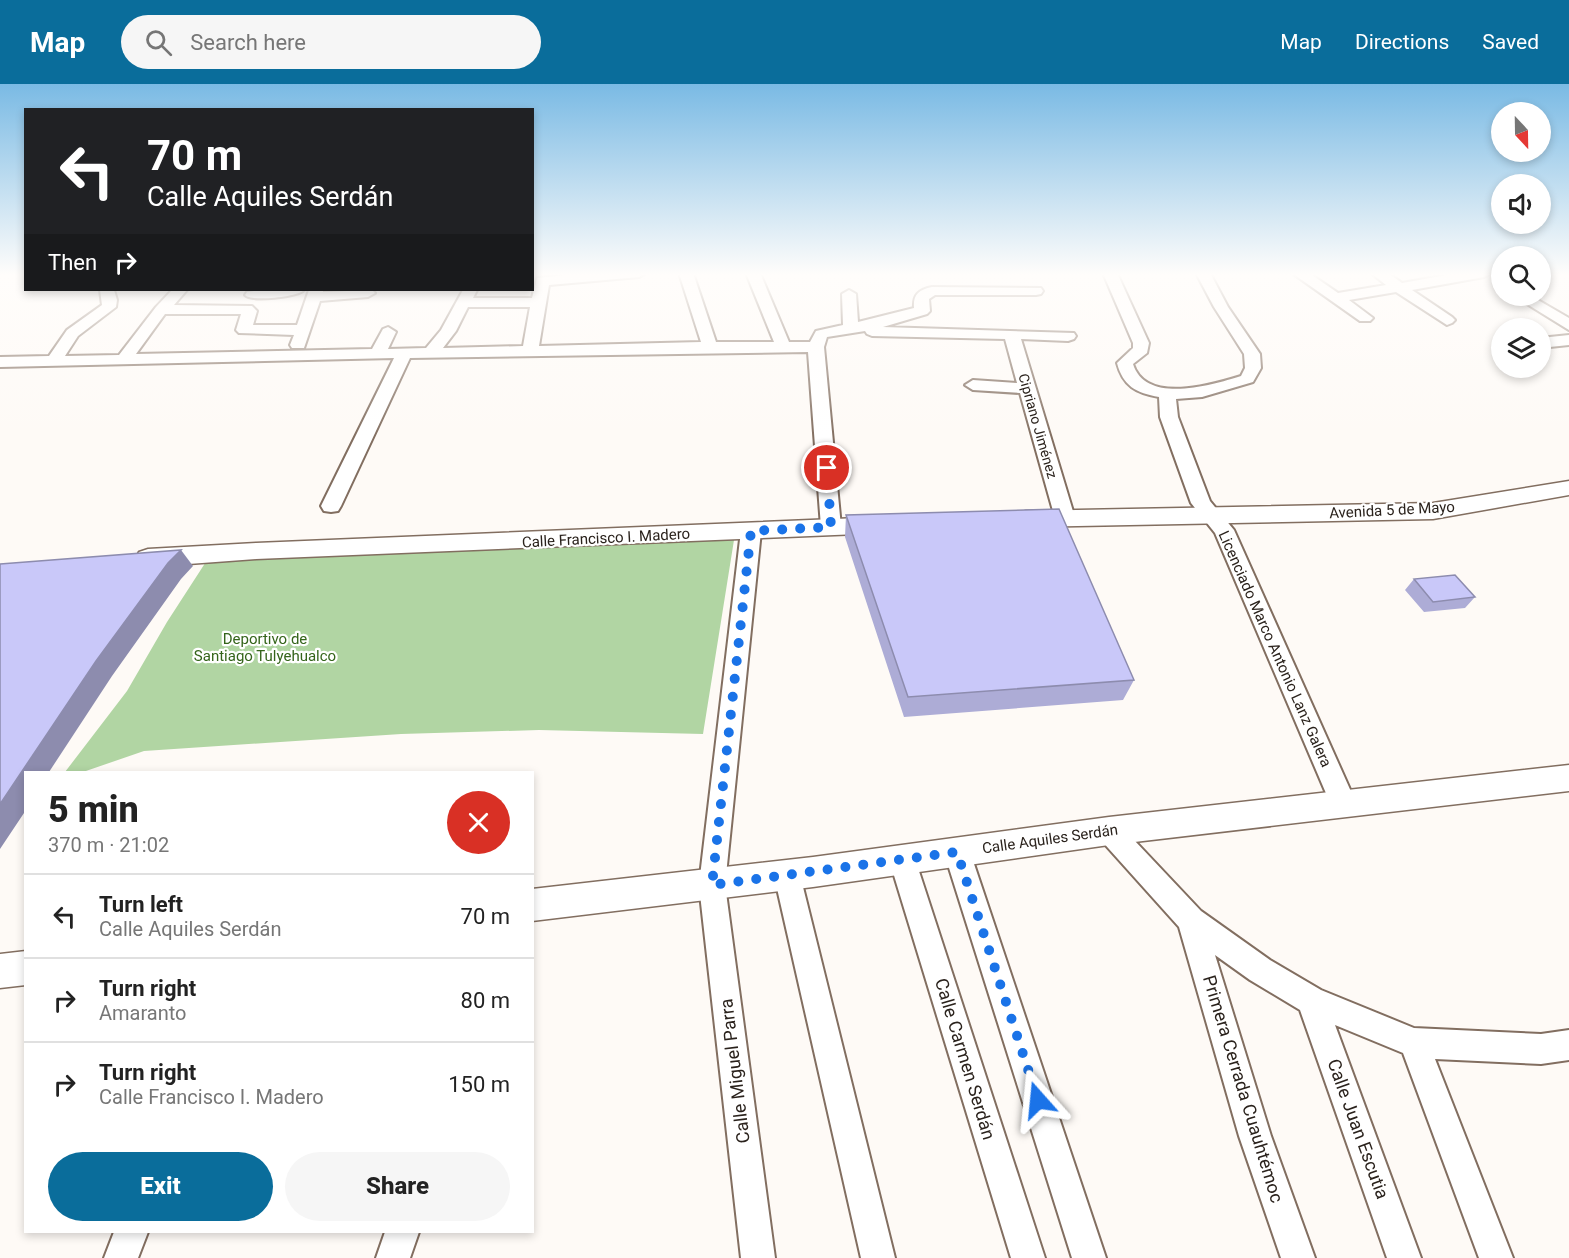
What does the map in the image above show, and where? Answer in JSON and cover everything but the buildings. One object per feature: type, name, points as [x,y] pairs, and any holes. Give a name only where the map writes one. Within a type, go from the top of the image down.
[{"type":"main road","name":"Avenida 5 de Mayo","points":[[1213,517],[1433,511],[1569,488]]},
{"type":"main road","points":[[1005,520],[1213,517]]},
{"type":"main road","name":"Calle Francisco I. Madero","points":[[131,560],[256,551],[910,524]]},
{"type":"main road","name":"Calle Aquiles Serdán","points":[[534,905],[712,885],[1109,831],[1569,778]]},
{"type":"main road","points":[[0,971],[24,968]]},
{"type":"street","points":[[54,360],[72,333],[79,328]]},
{"type":"street","points":[[126,358],[148,328]]},
{"type":"street","points":[[245,328],[244,330],[302,330],[295,355]]},
{"type":"street","points":[[429,354],[450,328]]},
{"type":"street","points":[[530,351],[534,328]]},
{"type":"street","points":[[704,328],[710,347]]},
{"type":"street","points":[[776,328],[783,346]]},
{"type":"street","points":[[831,527],[816,347],[821,333],[846,328]]},
{"type":"street","points":[[856,328],[893,333],[1068,336]]},
{"type":"street","points":[[1134,328],[1141,343],[1141,350],[1125,363],[1129,377],[1150,390],[1167,394],[1226,387],[1247,379],[1253,368],[1252,354],[1235,328]]},
{"type":"street","points":[[377,355],[388,333]]},
{"type":"street","name":"Cipriano Jiménez","points":[[1012,335],[1065,518]]},
{"type":"street","points":[[1551,342],[1569,340]]},
{"type":"street","points":[[0,362],[710,347],[816,347]]},
{"type":"street","points":[[331,506],[404,354]]},
{"type":"street","points":[[973,385],[1026,388]]},
{"type":"street","name":"Licenciado Marco Antonio Lanz Galera","points":[[1167,394],[1169,417],[1201,503],[1224,530],[1344,805]]},
{"type":"street","name":"Calle Miguel Parra","points":[[751,531],[712,885],[758,1258]]},
{"type":"street","points":[[1109,831],[1191,920],[1260,970],[1311,1000],[1414,1043],[1541,1049],[1569,1045]]},
{"type":"street","points":[[957,852],[1089,1258]]},
{"type":"street","name":"Calle Carmen Serdán","points":[[902,859],[1028,1258]]},
{"type":"street","points":[[786,875],[878,1258]]},
{"type":"street","name":"Primera Cerrada Cuauhtémoc","points":[[1191,920],[1255,1136],[1298,1258]]},
{"type":"street","name":"Calle Juan Escutia","points":[[1311,1000],[1404,1258]]},
{"type":"street","points":[[1414,1043],[1496,1258]]},
{"type":"street","points":[[120,1258],[131,1233]]},
{"type":"street","points":[[393,1258],[402,1233]]},
{"type":"green space","name":"Deportivo de Santiago Tulyehualco","points":[[734,540],[703,734],[539,730],[401,734],[144,751],[86,771],[66,771],[127,691],[167,622],[211,554]]},
{"type":"route","points":[[827,468],[831,527],[751,531],[712,885],[957,852],[1038,1100]]}]
